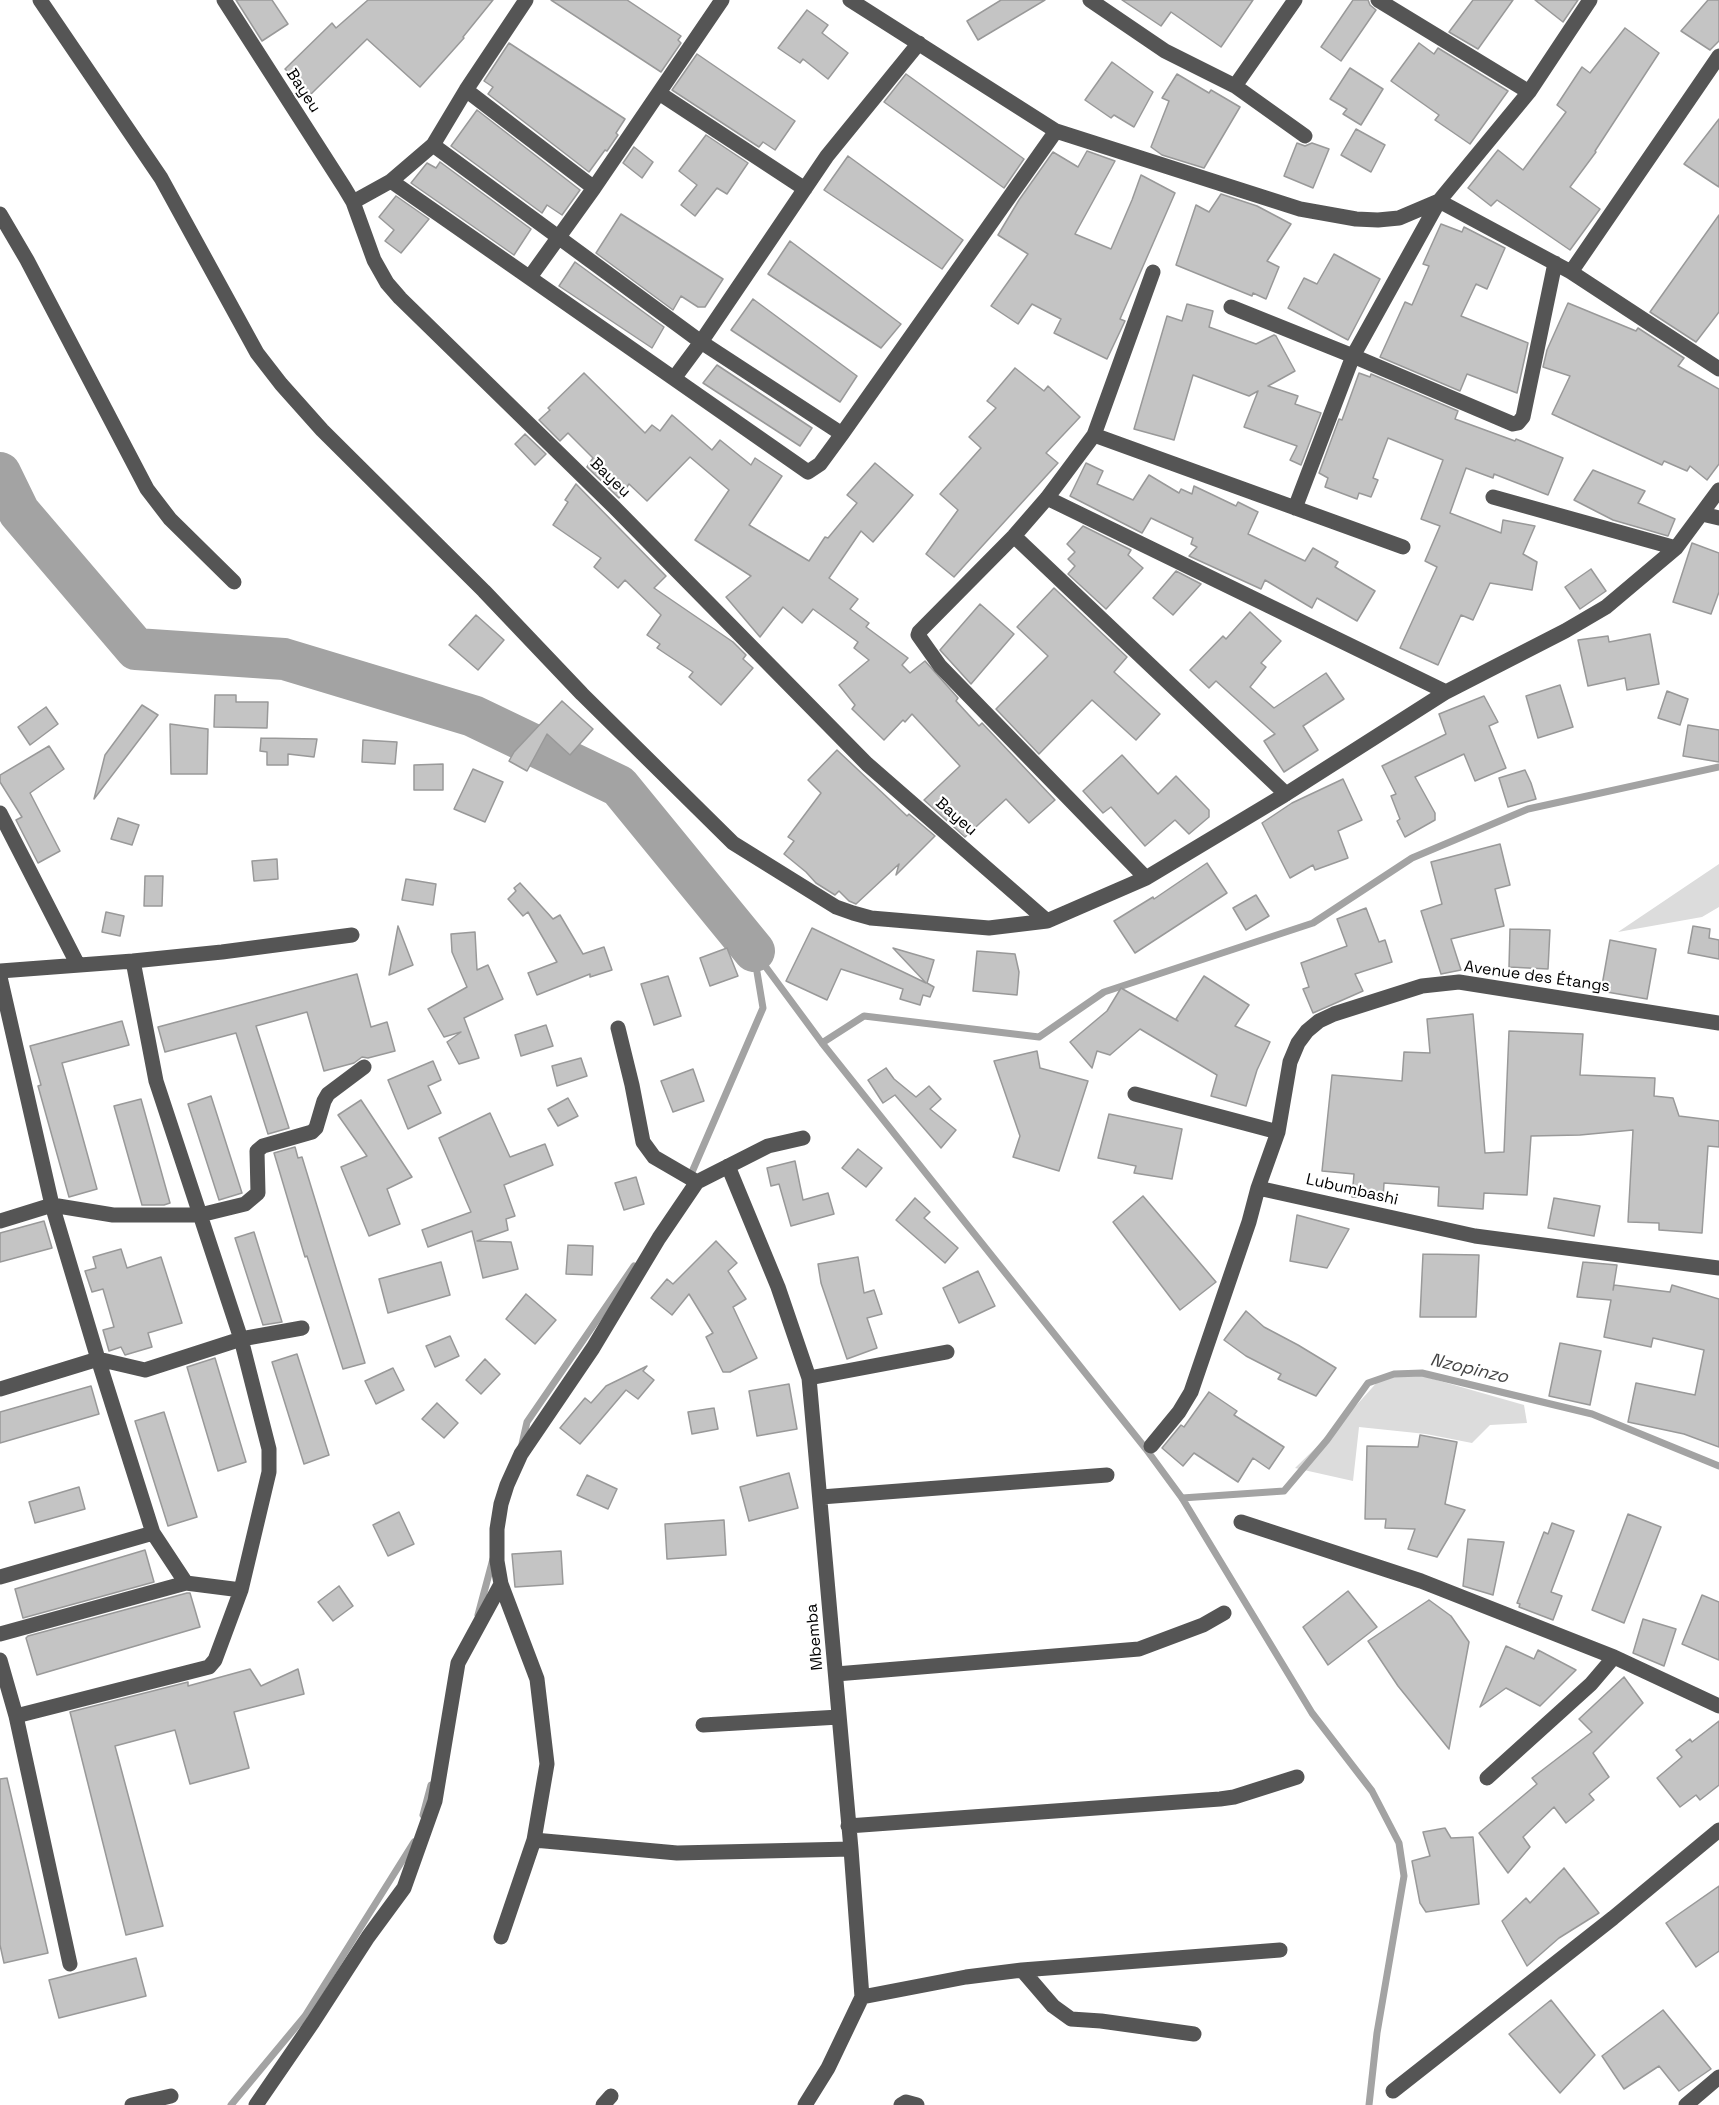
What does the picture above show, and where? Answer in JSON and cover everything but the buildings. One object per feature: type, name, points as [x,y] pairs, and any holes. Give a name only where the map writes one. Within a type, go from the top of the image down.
[{"type":"street","points":[[40,0],[161,178],[257,353],[322,430],[484,591],[582,694],[734,843],[836,907],[862,915],[989,928],[1047,921],[1146,878],[1286,794],[1446,692],[1606,607],[1676,548],[1719,490]]},
{"type":"street","name":"Bayeu","points":[[224,0],[353,202],[374,260],[387,283],[400,298],[614,507],[867,764],[1047,921]]},
{"type":"street","points":[[353,202],[392,181],[433,145],[466,90],[526,0]]},
{"type":"street","points":[[530,278],[722,0]]},
{"type":"street","points":[[850,0],[1056,130],[1300,209],[1356,219],[1378,220],[1399,218],[1439,201]]},
{"type":"street","points":[[1090,0],[1165,51],[1235,87],[1305,136]]},
{"type":"street","points":[[1235,87],[1295,0]]},
{"type":"street","points":[[1378,0],[1529,92]]},
{"type":"street","points":[[1295,508],[1353,356],[1439,201],[1529,92],[1590,0]]},
{"type":"street","points":[[675,377],[827,156],[919,44]]},
{"type":"street","points":[[1571,272],[1719,56]]},
{"type":"street","points":[[466,90],[594,188]]},
{"type":"street","points":[[658,93],[805,189]]},
{"type":"street","points":[[392,181],[808,472],[820,464],[842,434],[1056,130]]},
{"type":"street","points":[[433,145],[701,342],[842,434]]},
{"type":"street","points":[[1439,201],[1571,272],[1719,369]]},
{"type":"street","points":[[0,214],[27,260],[147,489],[170,519],[234,582]]},
{"type":"street","points":[[1231,307],[1513,424],[1518,423],[1523,417],[1555,263]]},
{"type":"street","points":[[1146,878],[940,666],[919,639],[919,632],[1014,536],[1047,498],[1095,435],[1153,272]]},
{"type":"street","points":[[1095,435],[1403,548]]},
{"type":"street","points":[[1493,497],[1676,548]]},
{"type":"street","points":[[1047,498],[1446,692]]},
{"type":"street","points":[[1702,514],[1719,518]]},
{"type":"street","points":[[1014,536],[1286,794]]},
{"type":"street","points":[[0,813],[78,965]]},
{"type":"street","points":[[0,970],[133,961],[352,935]]},
{"type":"street","points":[[16,1716],[209,1667],[215,1660],[241,1590],[269,1473],[269,1449],[241,1339],[156,1081],[133,961]]},
{"type":"street","points":[[0,977],[52,1205],[98,1359],[153,1533],[186,1582]]},
{"type":"street","name":"Avenue des Étangs","points":[[1258,1188],[1278,1132],[1290,1062],[1298,1043],[1319,1021],[1334,1014],[1422,986],[1459,982],[1719,1023]]},
{"type":"street","points":[[618,1028],[643,1142],[654,1157],[697,1182]]},
{"type":"street","points":[[0,1221],[52,1205],[113,1215],[200,1215],[245,1204],[258,1193],[257,1151],[263,1146],[312,1132],[316,1128],[328,1094],[364,1067]]},
{"type":"street","points":[[1135,1094],[1278,1132]]},
{"type":"street","points":[[501,1937],[534,1840],[547,1764],[537,1679],[501,1584],[497,1561],[497,1529],[507,1485],[521,1454],[592,1348],[697,1182],[768,1146],[803,1138]]},
{"type":"street","name":"Mbemba","points":[[728,1166],[778,1287],[809,1378],[851,1849],[862,1997],[828,2068],[805,2105]]},
{"type":"street","points":[[1151,1446],[1179,1412],[1191,1392],[1250,1222],[1258,1188]]},
{"type":"street","name":"Lubumbashi","points":[[1258,1188],[1475,1236],[1719,1268]]},
{"type":"street","points":[[0,1389],[98,1359],[145,1370],[241,1339],[302,1328]]},
{"type":"street","points":[[809,1378],[947,1352]]},
{"type":"street","points":[[821,1497],[1107,1475]]},
{"type":"street","points":[[1241,1522],[1421,1581],[1614,1657],[1719,1706]]},
{"type":"street","points":[[0,1577],[153,1533]]},
{"type":"street","points":[[0,1634],[186,1582],[241,1590]]},
{"type":"street","points":[[256,2105],[368,1937],[404,1888],[435,1801],[458,1663],[501,1584]]},
{"type":"street","points":[[836,1674],[1139,1649],[1203,1625],[1224,1613]]},
{"type":"street","points":[[1487,1778],[1591,1684],[1614,1657]]},
{"type":"street","points":[[0,1660],[16,1716],[70,1964]]},
{"type":"street","points":[[703,1725],[839,1717]]},
{"type":"street","points":[[848,1827],[1214,1800],[1234,1797],[1297,1777]]},
{"type":"street","points":[[1393,2091],[1613,1918],[1719,1830]]},
{"type":"street","points":[[534,1840],[677,1852],[851,1849]]},
{"type":"street","points":[[862,1997],[966,1977],[1280,1950]]},
{"type":"street","points":[[1022,1971],[1053,2006],[1071,2019],[1194,2034]]},
{"type":"street","points":[[1686,2105],[1719,2078]]},
{"type":"street","points":[[132,2105],[171,2096]]},
{"type":"street","points":[[901,2105],[906,2102],[917,2105]]},
{"type":"shaded area","points":[[1719,864],[1719,907],[1702,917],[1618,932]]},
{"type":"shaded area","points":[[1412,1373],[1524,1405],[1527,1423],[1490,1425],[1472,1443],[1426,1434],[1359,1427],[1353,1481],[1295,1468],[1335,1429],[1380,1379]]},
{"type":"waterway","points":[[0,473],[19,512],[136,649],[284,659],[473,716],[619,786],[754,951]]},
{"type":"waterway","points":[[822,1043],[864,1016],[1039,1037],[1104,992],[1313,923],[1412,858],[1528,809],[1719,767]]},
{"type":"waterway","points":[[754,951],[822,1043],[1146,1449],[1182,1498],[1312,1713],[1372,1791],[1399,1843],[1404,1876],[1377,2033],[1369,2105]]},
{"type":"waterway","points":[[689,1179],[763,1008],[754,954]]},
{"type":"waterway","points":[[522,1444],[527,1422],[634,1266]]},
{"type":"waterway","name":"Nzopinzo","points":[[1182,1498],[1284,1491],[1327,1440],[1368,1383],[1394,1374],[1422,1373],[1592,1414],[1719,1466]]},
{"type":"waterway","points":[[478,1615],[493,1559]]},
{"type":"waterway","points":[[423,1815],[431,1785]]},
{"type":"waterway","points":[[231,2105],[305,2016],[414,1842]]}]
